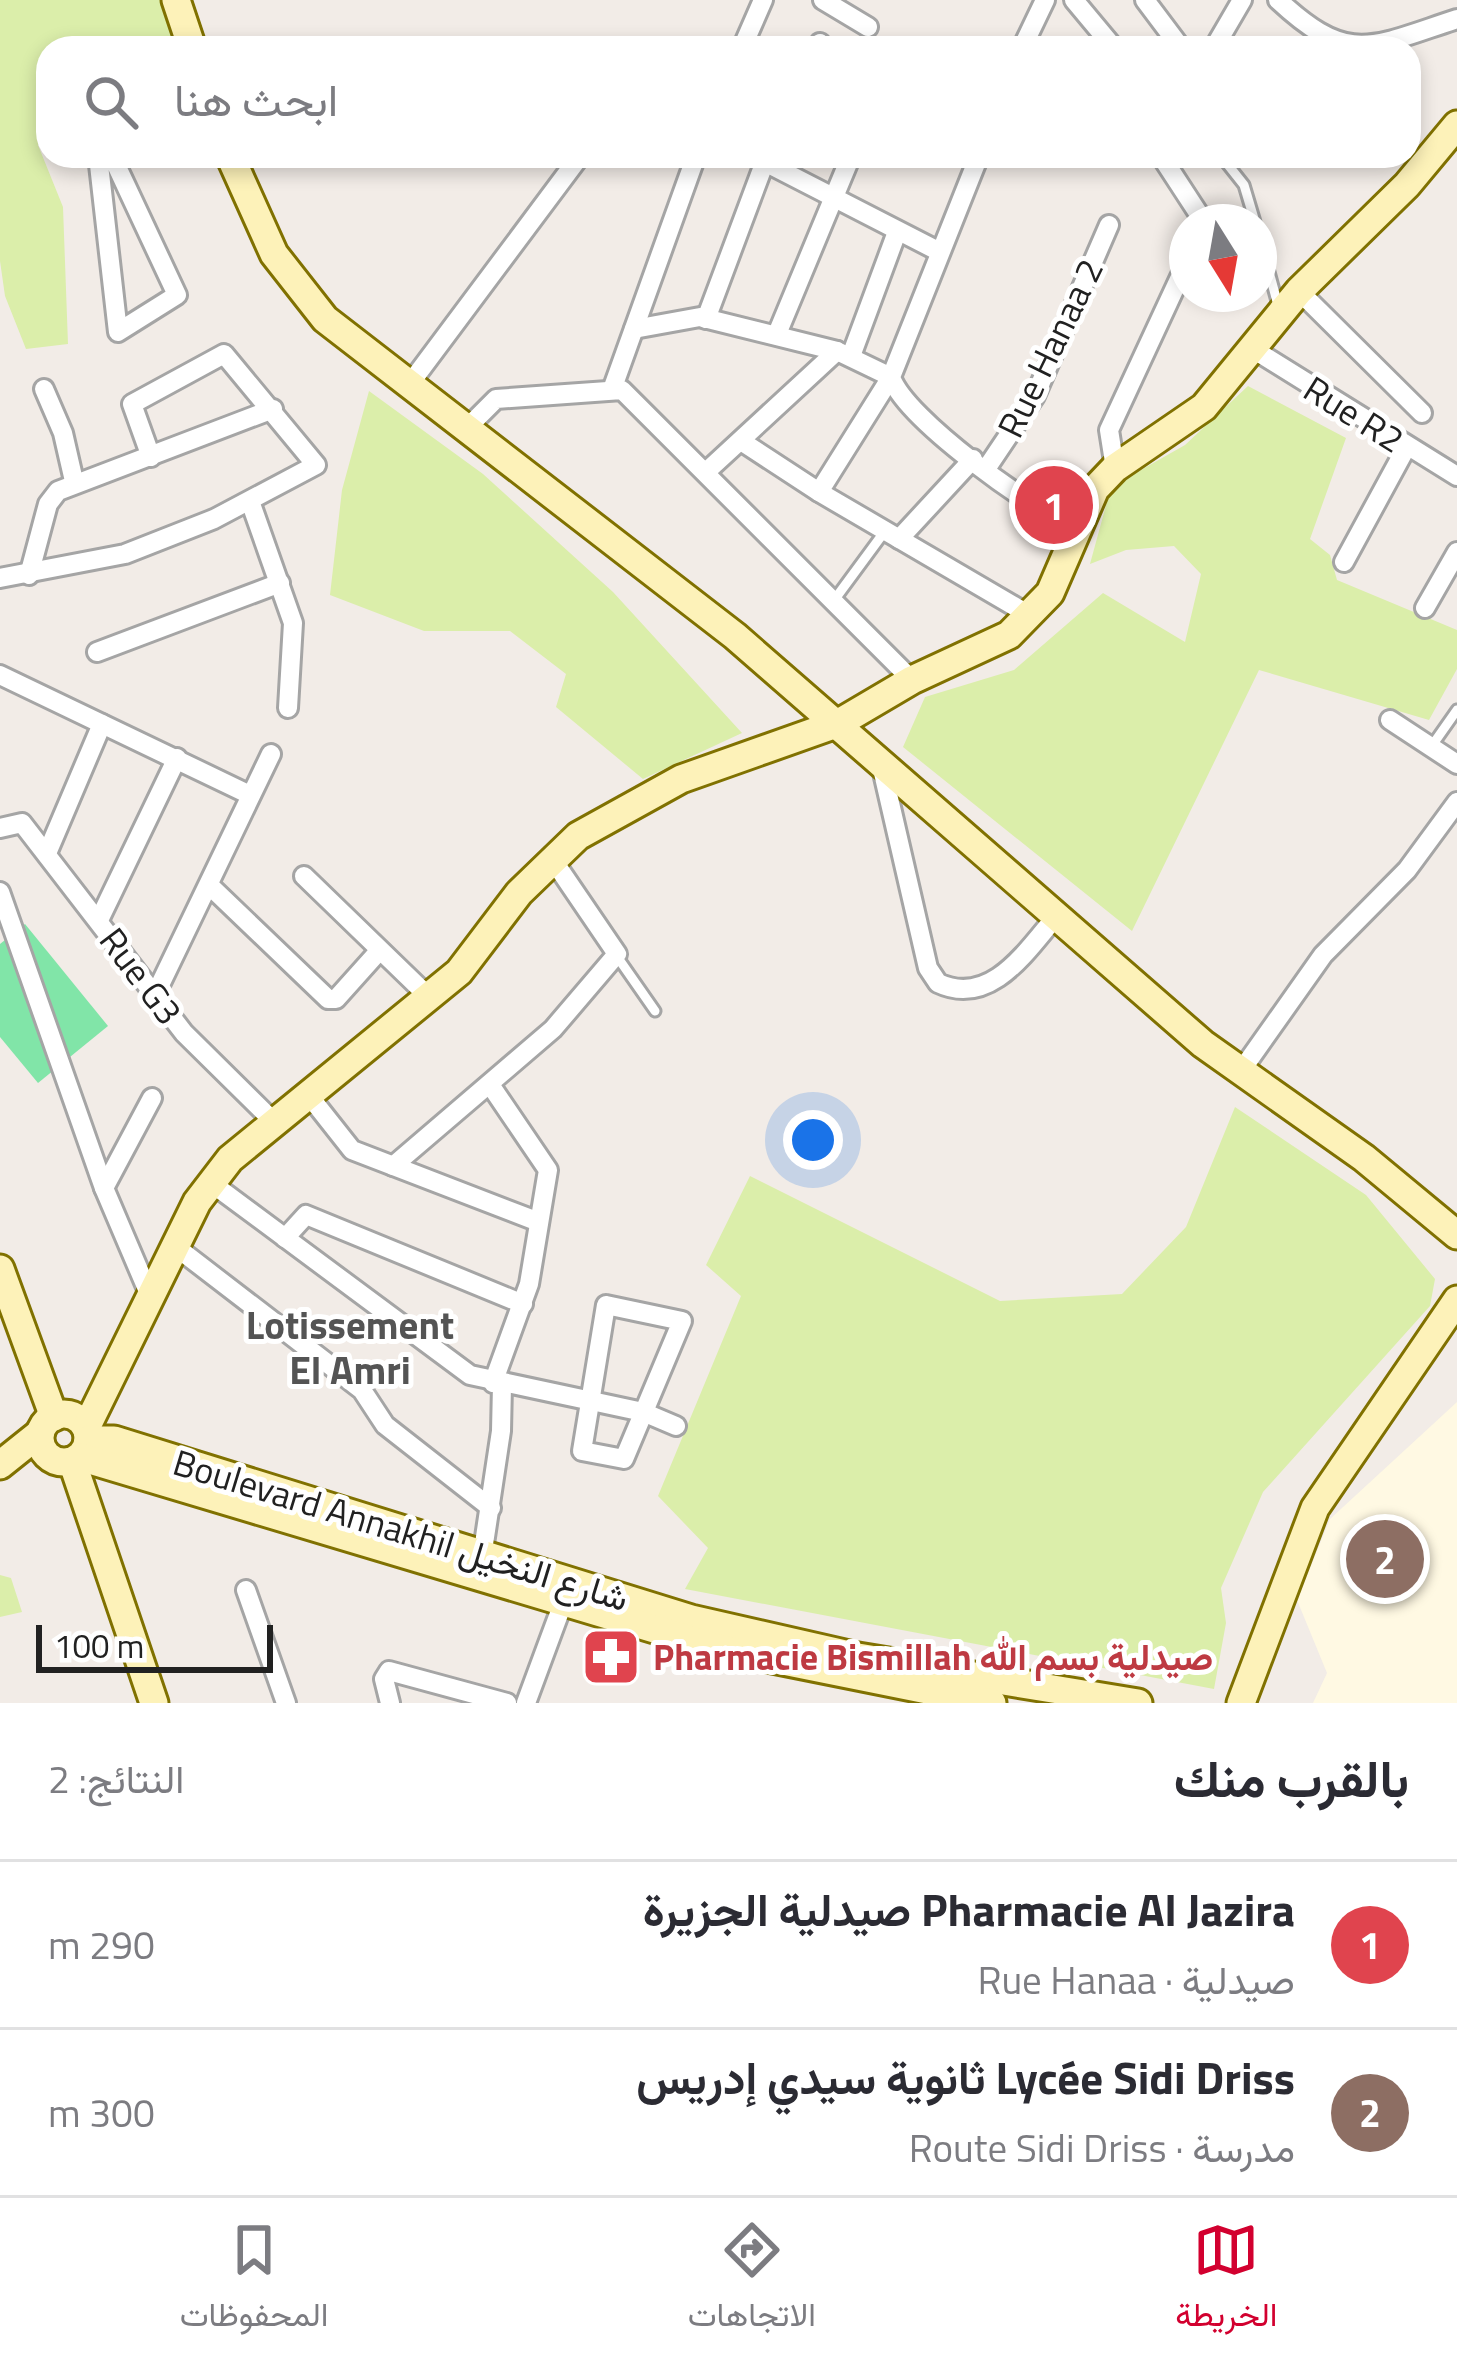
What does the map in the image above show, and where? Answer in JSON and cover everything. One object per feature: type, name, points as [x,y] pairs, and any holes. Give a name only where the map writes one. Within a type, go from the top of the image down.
[{"type":"street","points":[[176,0],[188,36]]},
{"type":"street","points":[[748,36],[764,0]]},
{"type":"street","points":[[823,0],[868,27]]},
{"type":"street","points":[[1028,36],[1045,0]]},
{"type":"street","points":[[1074,0],[1104,36]]},
{"type":"street","points":[[1145,0],[1172,36]]},
{"type":"street","points":[[1221,36],[1242,0]]},
{"type":"street","points":[[1278,0],[1308,36]]},
{"type":"street","points":[[1401,36],[1457,20]]},
{"type":"street","points":[[0,1466],[67,1442],[209,1182],[273,1120],[459,972],[551,856],[626,807],[681,779],[839,723],[912,680],[1009,635],[1050,593],[1095,489],[1115,468],[1204,407],[1290,302],[1407,185],[1457,125]]},
{"type":"street","points":[[99,168],[118,332],[176,295],[118,168]]},
{"type":"street","points":[[234,168],[246,200],[299,291],[464,431],[572,507],[839,723],[1203,1044],[1364,1158],[1457,1235]]},
{"type":"street","points":[[409,385],[571,168]]},
{"type":"street","points":[[614,387],[692,168]]},
{"type":"street","points":[[706,319],[758,168]]},
{"type":"street","points":[[779,168],[940,252]]},
{"type":"street","points":[[777,334],[846,168]]},
{"type":"street","points":[[819,492],[891,377],[974,168]]},
{"type":"street","points":[[1169,168],[1192,204]]},
{"type":"street","name":"Rue Hanaa 2","points":[[892,535],[980,464],[1035,396],[1109,225]]},
{"type":"street","points":[[707,472],[844,353],[897,232]]},
{"type":"street","points":[[1115,468],[1109,430],[1169,301]]},
{"type":"street","points":[[1290,302],[1422,413]]},
{"type":"street","points":[[634,329],[706,319],[844,353],[891,377],[906,405],[1041,511],[1077,529]]},
{"type":"street","name":"Rue R2","points":[[1252,350],[1457,476]]},
{"type":"street","points":[[0,578],[125,554],[250,501],[315,466],[222,354],[132,404],[152,457]]},
{"type":"street","points":[[464,431],[496,399],[614,387],[707,472],[912,680]]},
{"type":"street","points":[[44,389],[63,433],[74,481]]},
{"type":"street","points":[[29,575],[52,496],[74,481],[152,457],[273,410]]},
{"type":"street","points":[[741,441],[1031,616]]},
{"type":"street","points":[[1344,562],[1406,448]]},
{"type":"street","points":[[250,501],[296,644],[288,708]]},
{"type":"street","points":[[1425,608],[1457,552]]},
{"type":"street","points":[[97,652],[280,583]]},
{"type":"street","points":[[0,676],[248,794]]},
{"type":"street","points":[[1390,720],[1457,764]]},
{"type":"street","points":[[48,851],[102,724]]},
{"type":"street","points":[[156,993],[271,754]]},
{"type":"street","points":[[879,757],[928,968],[938,983],[956,989],[985,987],[1016,962],[1058,914]]},
{"type":"street","points":[[99,920],[177,758]]},
{"type":"street","points":[[1241,1071],[1323,955],[1406,869],[1457,802]]},
{"type":"street","name":"Rue G3","points":[[10,825],[48,851],[184,1033],[273,1120]]},
{"type":"street","points":[[393,1166],[553,1029],[616,955],[551,856]]},
{"type":"street","points":[[304,876],[430,998]]},
{"type":"street","points":[[209,885],[328,999],[336,999],[379,951]]},
{"type":"street","points":[[0,892],[104,1188],[150,1296]]},
{"type":"street","points":[[482,1558],[491,1508],[503,1345],[523,1304],[548,1165],[491,1086]]},
{"type":"street","points":[[307,1093],[345,1144],[539,1222]]},
{"type":"street","points":[[104,1188],[152,1098]]},
{"type":"street","points":[[209,1182],[425,1347],[498,1384],[643,1412],[676,1426]]},
{"type":"street","points":[[285,1238],[306,1215],[523,1304]]},
{"type":"street","points":[[176,1247],[362,1390],[385,1425],[491,1508]]},
{"type":"street","points":[[0,1269],[67,1442],[154,1703]]},
{"type":"street","points":[[1241,1703],[1315,1508],[1457,1300]]},
{"type":"street","points":[[606,1305],[680,1318],[643,1412],[626,1458],[583,1452],[606,1305]]},
{"type":"street","name":"Boulevard Annakhil شارع النخيل","points":[[67,1442],[114,1440],[482,1558],[566,1595],[858,1657],[1138,1703]]},
{"type":"street","name":"Boulevard Annakhil شارع النخيل","points":[[67,1442],[762,1660],[992,1703]]},
{"type":"street","points":[[246,1589],[286,1703]]},
{"type":"street","points":[[526,1703],[566,1595]]},
{"type":"street","points":[[390,1703],[384,1679],[389,1671],[507,1703]]},
{"type":"lane","points":[[1231,168],[1244,185],[1250,204]]},
{"type":"lane","points":[[1277,274],[1290,302]]},
{"type":"lane","points":[[832,603],[892,535]]},
{"type":"lane","points":[[1432,747],[1457,710]]},
{"type":"lane","points":[[616,955],[655,1011]]},
{"type":"shaded area","points":[[1457,1402],[1457,1703],[1313,1703],[1327,1673],[1297,1600],[1330,1519]]},
{"type":"green space","points":[[0,0],[160,0],[171,36],[36,36],[36,168],[47,168],[63,207],[68,344],[26,349],[5,296],[0,261]]},
{"type":"green space","points":[[1248,386],[1346,438],[1310,539],[1330,555],[1337,580],[1457,630],[1457,669],[1429,720],[1259,670],[1132,931],[903,747],[925,697],[1014,670],[1103,593],[1185,642],[1201,574],[1174,546],[1126,550],[1090,564],[1111,487],[1185,445]]},
{"type":"green space","points":[[369,391],[483,474],[613,592],[742,733],[643,779],[556,707],[566,674],[510,631],[424,631],[330,595],[342,490]]},
{"type":"green space","points":[[25,924],[108,1026],[38,1083],[0,1037],[0,944]]},
{"type":"green space","points":[[1235,1107],[1366,1195],[1435,1279],[1430,1306],[1263,1492],[1221,1588],[1226,1623],[1214,1689],[685,1589],[708,1548],[658,1496],[741,1296],[706,1265],[750,1176],[1000,1301],[1122,1294],[1186,1227]]},
{"type":"green space","points":[[0,1575],[11,1578],[22,1612],[0,1617]]},
{"type":"place","name":"Pharmacie Al Jazira صيدلية الجزيرة","points":[[1054,505]]},
{"type":"place","name":"Lycée Sidi Driss ثانوية سيدي إدريس","points":[[1385,1559]]},
{"type":"place","name":"Pharmacie Bismillah صيدلية بسم الله","points":[[611,1657]]},
{"type":"district","name":"Lotissement El Amri","points":[[350,1348]]}]
